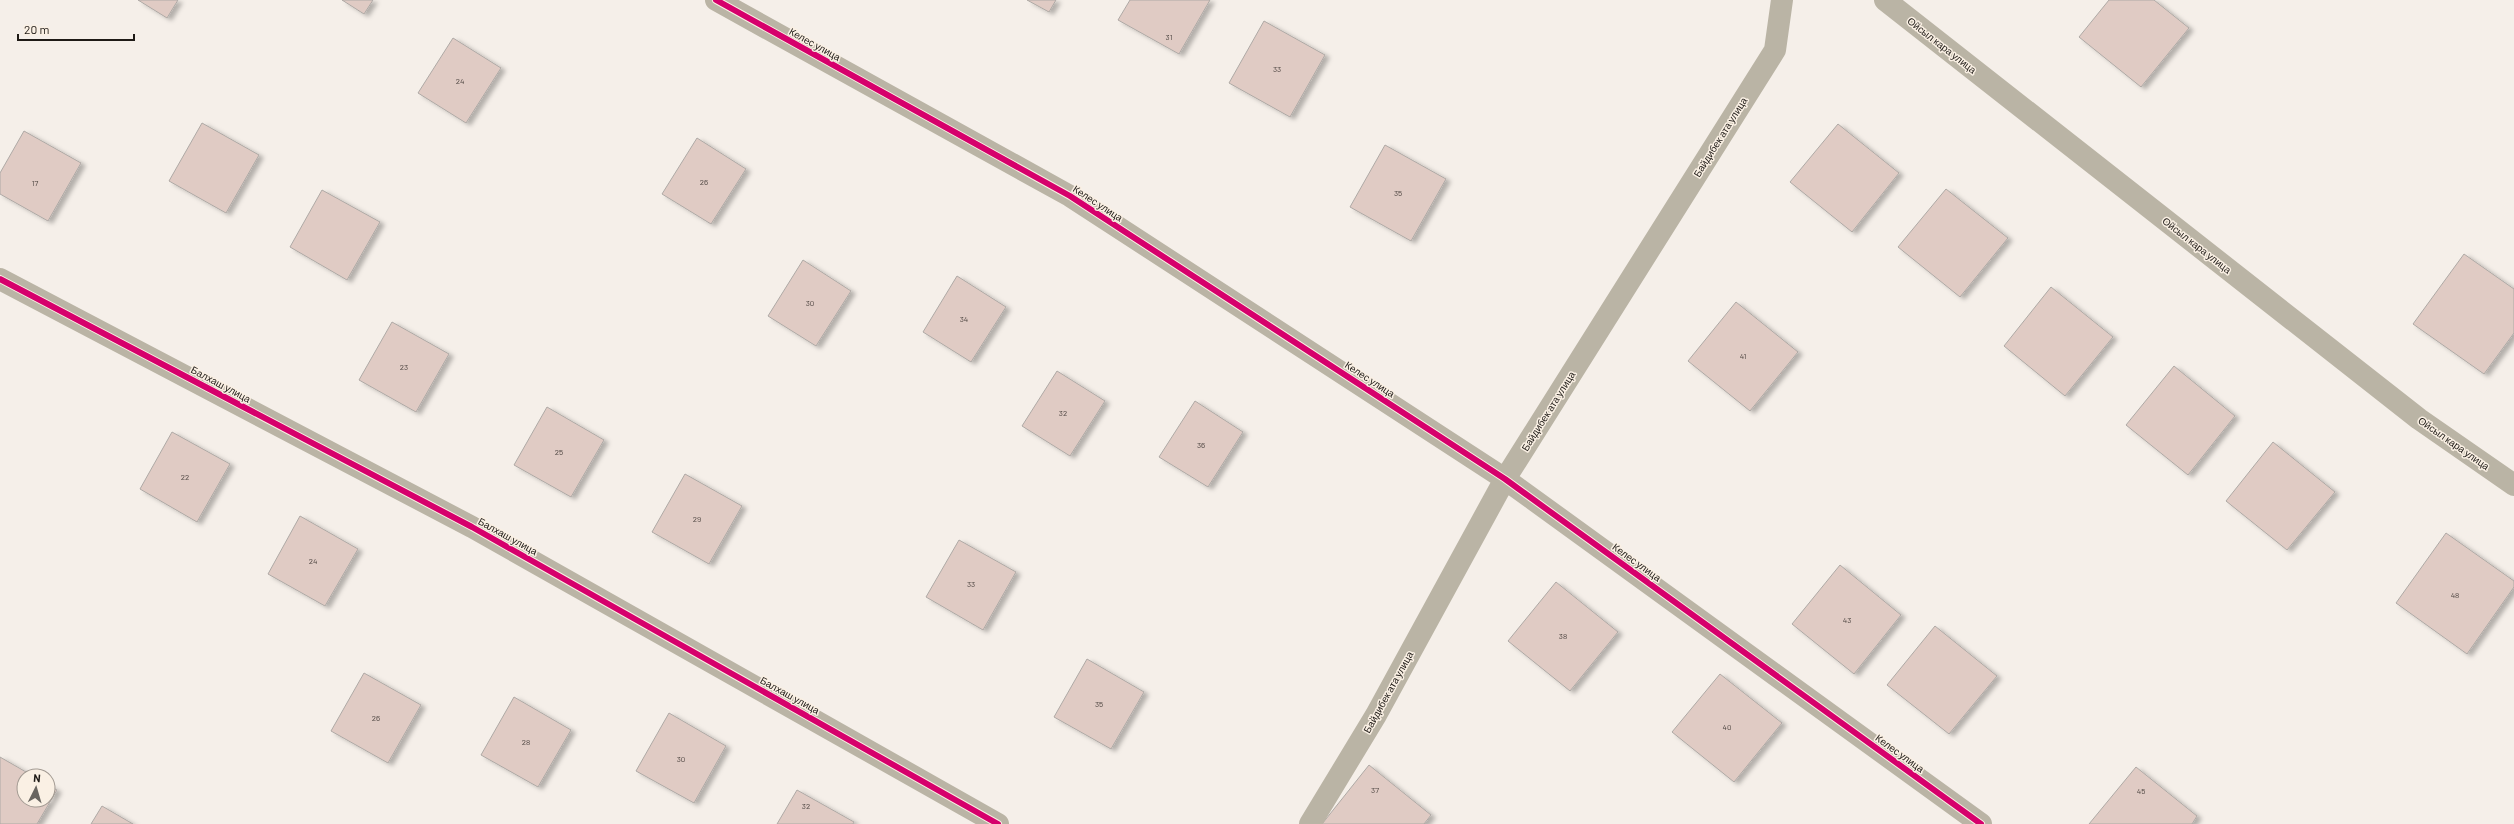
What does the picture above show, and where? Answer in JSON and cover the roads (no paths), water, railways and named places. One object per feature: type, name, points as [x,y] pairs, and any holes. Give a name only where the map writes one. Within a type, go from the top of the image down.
[{"type":"street","name":"Келес улица","points":[[716,0],[1070,196],[1505,479],[1981,824]]},
{"type":"street","name":"Байдибек ата улица","points":[[1310,824],[1376,715],[1505,479],[1775,50],[1782,0]]},
{"type":"street","name":"Ойсыл кара улица","points":[[1885,0],[2419,419],[2514,485]]},
{"type":"street","name":"Балхаш улица","points":[[0,279],[472,528],[998,824]]}]
